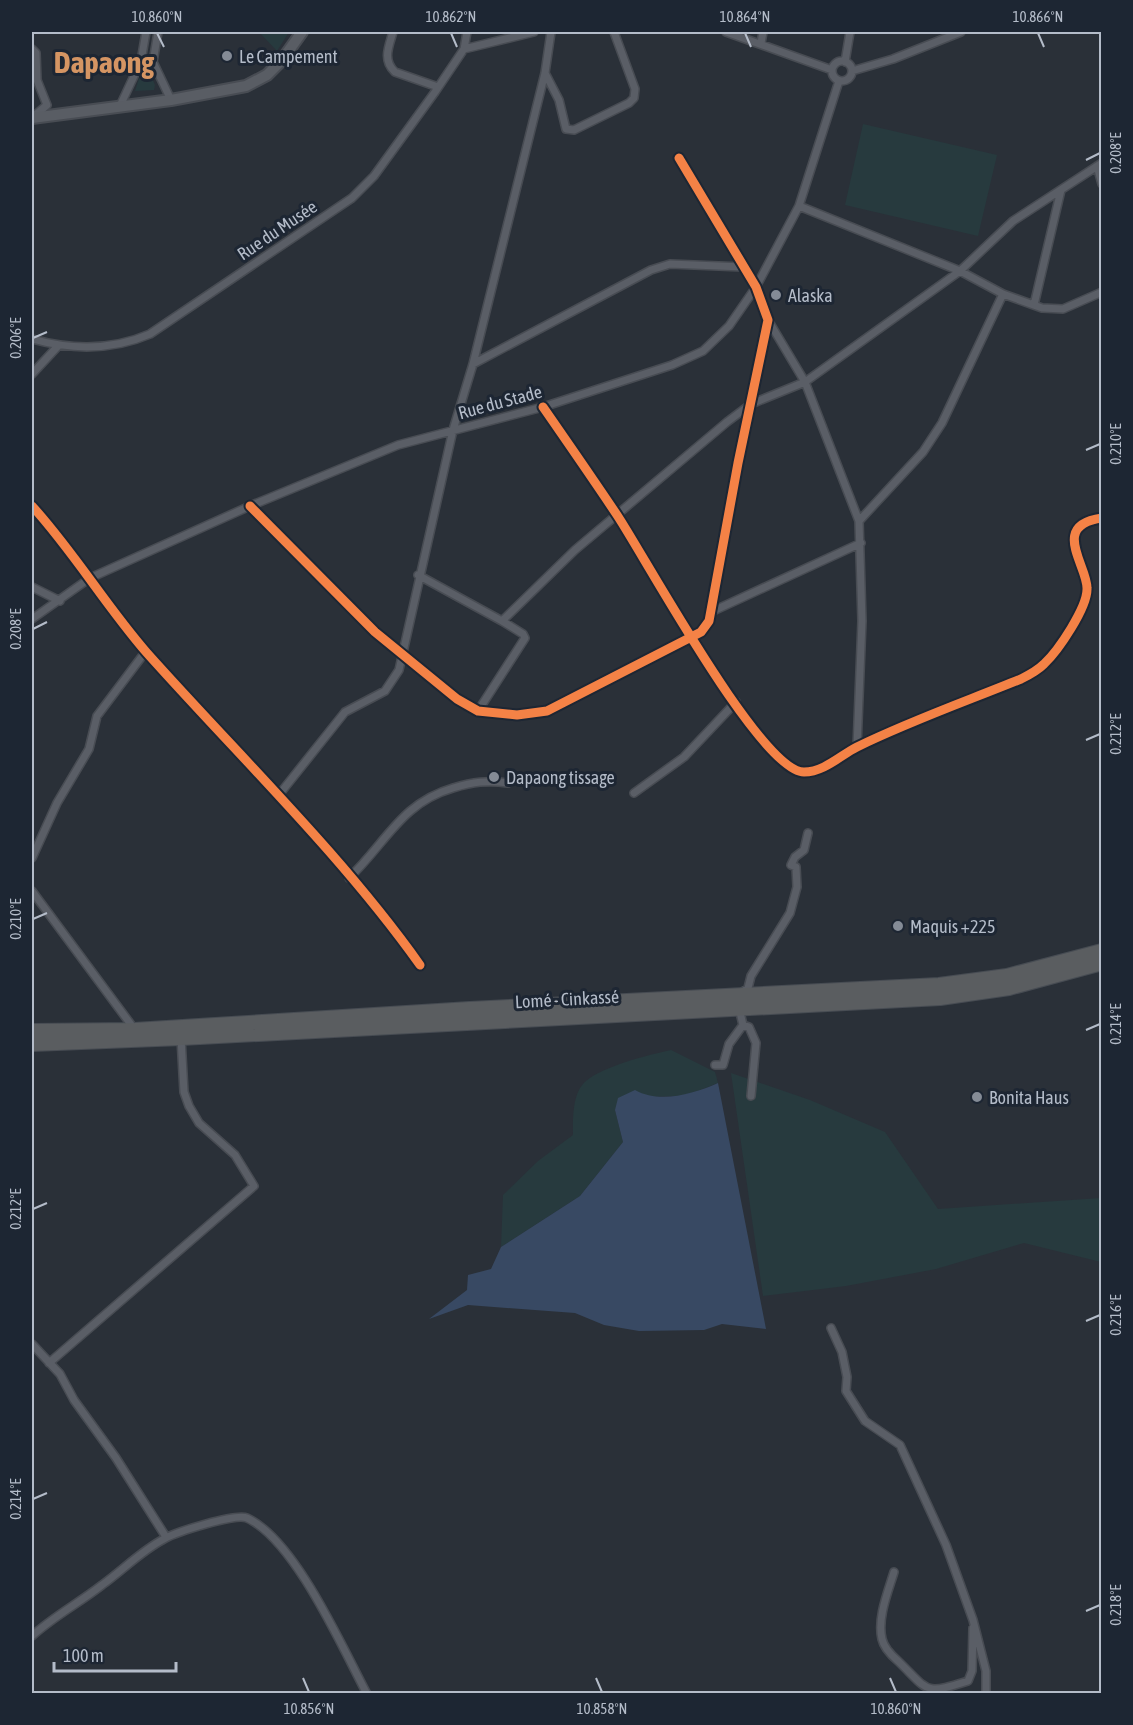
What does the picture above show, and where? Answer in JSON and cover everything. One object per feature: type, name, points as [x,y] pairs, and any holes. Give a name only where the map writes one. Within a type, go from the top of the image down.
[{"type":"highway","name":"Lomé - Cinkassé","points":[[32,1044],[470,1009],[940,998],[1009,988],[1101,955]]},
{"type":"highway","name":"Lomé - Cinkassé","points":[[32,1031],[181,1038],[738,1003]]},
{"type":"main road","points":[[32,118],[230,91],[257,81],[282,60],[302,32]]},
{"type":"street","points":[[120,106],[141,61],[146,32]]},
{"type":"street","points":[[158,32],[153,62],[171,100]]},
{"type":"street","points":[[393,32],[386,56],[390,68],[395,72],[438,87]]},
{"type":"street","name":"Rue du Musée","points":[[32,339],[58,346],[119,346],[150,334],[352,198],[374,176],[438,87],[464,49],[467,32]]},
{"type":"street","points":[[464,49],[534,32]]},
{"type":"street","points":[[278,796],[345,712],[385,691],[399,670],[418,575],[453,430],[473,364],[545,73],[551,32]]},
{"type":"street","points":[[545,73],[559,100],[567,129],[574,130],[629,103],[634,98],[635,89],[614,32]]},
{"type":"street","points":[[726,32],[832,70]]},
{"type":"street","points":[[761,43],[764,32]]},
{"type":"street","points":[[850,32],[845,62],[852,71]]},
{"type":"street","points":[[845,62],[835,64],[832,70],[839,81],[848,79],[852,71],[892,59],[962,32]]},
{"type":"street","points":[[32,49],[36,53],[37,81],[47,105],[32,118]]},
{"type":"street","name":"Rue du Stade","points":[[32,619],[90,578],[250,506],[398,445],[543,407],[672,365],[703,351],[729,326],[756,287],[799,206],[839,81]]},
{"type":"street","points":[[679,158],[756,287],[768,320],[805,382],[859,521],[862,621],[857,747]]},
{"type":"street","points":[[502,621],[575,550],[705,439],[751,404],[805,382],[960,271],[1013,220],[1099,165],[1101,184]]},
{"type":"street","points":[[1034,305],[1061,190]]},
{"type":"street","points":[[799,206],[960,271],[1003,294],[1042,308],[1064,309],[1101,292]]},
{"type":"street","points":[[473,364],[651,270],[670,264],[743,267]]},
{"type":"street","points":[[859,521],[933,437],[965,378],[1003,294]]},
{"type":"street","points":[[250,506],[375,632],[457,699],[478,711],[517,715],[547,711],[690,638],[705,628],[711,612],[768,320]]},
{"type":"street","points":[[32,374],[58,346]]},
{"type":"street","points":[[543,407],[617,515],[690,638],[760,740],[776,757],[795,770],[814,771],[857,747],[1021,679],[1045,663],[1085,601],[1086,581],[1074,549],[1078,531],[1085,524],[1101,518]]},
{"type":"street","points":[[32,506],[57,534],[146,651],[278,796],[394,930],[420,965]]},
{"type":"street","points":[[711,612],[861,543]]},
{"type":"street","points":[[418,575],[523,634],[524,641],[478,711]]},
{"type":"street","points":[[32,587],[60,601]]},
{"type":"street","points":[[32,858],[57,803],[89,748],[97,716],[146,651]]},
{"type":"street","points":[[634,793],[684,757],[735,702]]},
{"type":"street","points":[[349,878],[369,859],[392,827],[414,805],[432,795],[477,781],[508,783]]},
{"type":"street","points":[[715,1065],[723,1065],[729,1044],[743,1025],[738,1003],[748,988],[751,976],[790,913],[797,886],[796,867],[791,865],[795,857],[804,850],[807,833]]},
{"type":"street","points":[[32,891],[135,1035]]},
{"type":"street","points":[[743,1025],[749,1027],[756,1043],[752,1096]]},
{"type":"street","points":[[49,1363],[254,1186],[235,1155],[199,1123],[189,1106],[184,1092],[181,1038]]},
{"type":"street","points":[[831,1328],[842,1352],[847,1377],[846,1391],[865,1420],[900,1445],[946,1545],[973,1620],[986,1671],[986,1694]]},
{"type":"street","points":[[32,1344],[60,1374],[74,1400],[116,1458],[166,1537]]},
{"type":"street","points":[[32,1636],[50,1619],[101,1586],[166,1537],[236,1516],[245,1517],[257,1524],[287,1555],[306,1582],[367,1694]]},
{"type":"street","points":[[894,1572],[885,1597],[882,1640],[891,1655],[923,1686],[940,1691],[968,1681],[972,1671],[973,1620]]},
{"type":"green space","points":[[259,32],[289,32],[277,51]]},
{"type":"green space","points":[[141,72],[150,74],[155,85],[154,90],[135,91]]},
{"type":"green space","points":[[863,124],[997,155],[978,236],[845,205]]},
{"type":"green space","points":[[671,1050],[715,1072],[718,1083],[685,1096],[647,1097],[615,1110],[623,1142],[580,1196],[501,1247],[503,1195],[538,1161],[573,1135],[574,1106],[581,1086],[594,1076],[615,1066]]},
{"type":"green space","points":[[731,1073],[810,1100],[885,1132],[938,1209],[1101,1198],[1101,1262],[1024,1243],[936,1269],[846,1286],[763,1296]]},
{"type":"water","points":[[718,1083],[766,1329],[722,1324],[704,1330],[639,1331],[604,1325],[575,1313],[468,1305],[429,1319],[467,1290],[468,1275],[491,1269],[501,1247],[580,1196],[623,1142],[615,1110],[618,1098],[635,1090],[655,1096],[676,1096]]},
{"type":"cycle path","points":[[250,506],[375,632],[457,699],[478,711],[517,715],[547,711],[701,632],[709,621],[738,463],[768,320],[756,287],[679,158]]},
{"type":"cycle path","points":[[543,407],[617,515],[733,702],[761,738],[785,763],[804,772],[825,766],[877,738],[1033,673],[1057,649],[1083,606],[1087,588],[1086,579],[1078,558],[1074,537],[1078,529],[1086,522],[1102,518]]},
{"type":"cycle path","points":[[32,506],[147,653],[323,844],[420,965]]},
{"type":"place","name":"Le Campement","points":[[227,56]]},
{"type":"place","name":"Alaska","points":[[776,295]]},
{"type":"place","name":"Dapaong tissage","points":[[494,777]]},
{"type":"place","name":"Maquis +225","points":[[898,926]]},
{"type":"place","name":"Bonita Haus","points":[[977,1097]]},
{"type":"district","name":"Dapaong","points":[[104,62]]}]
